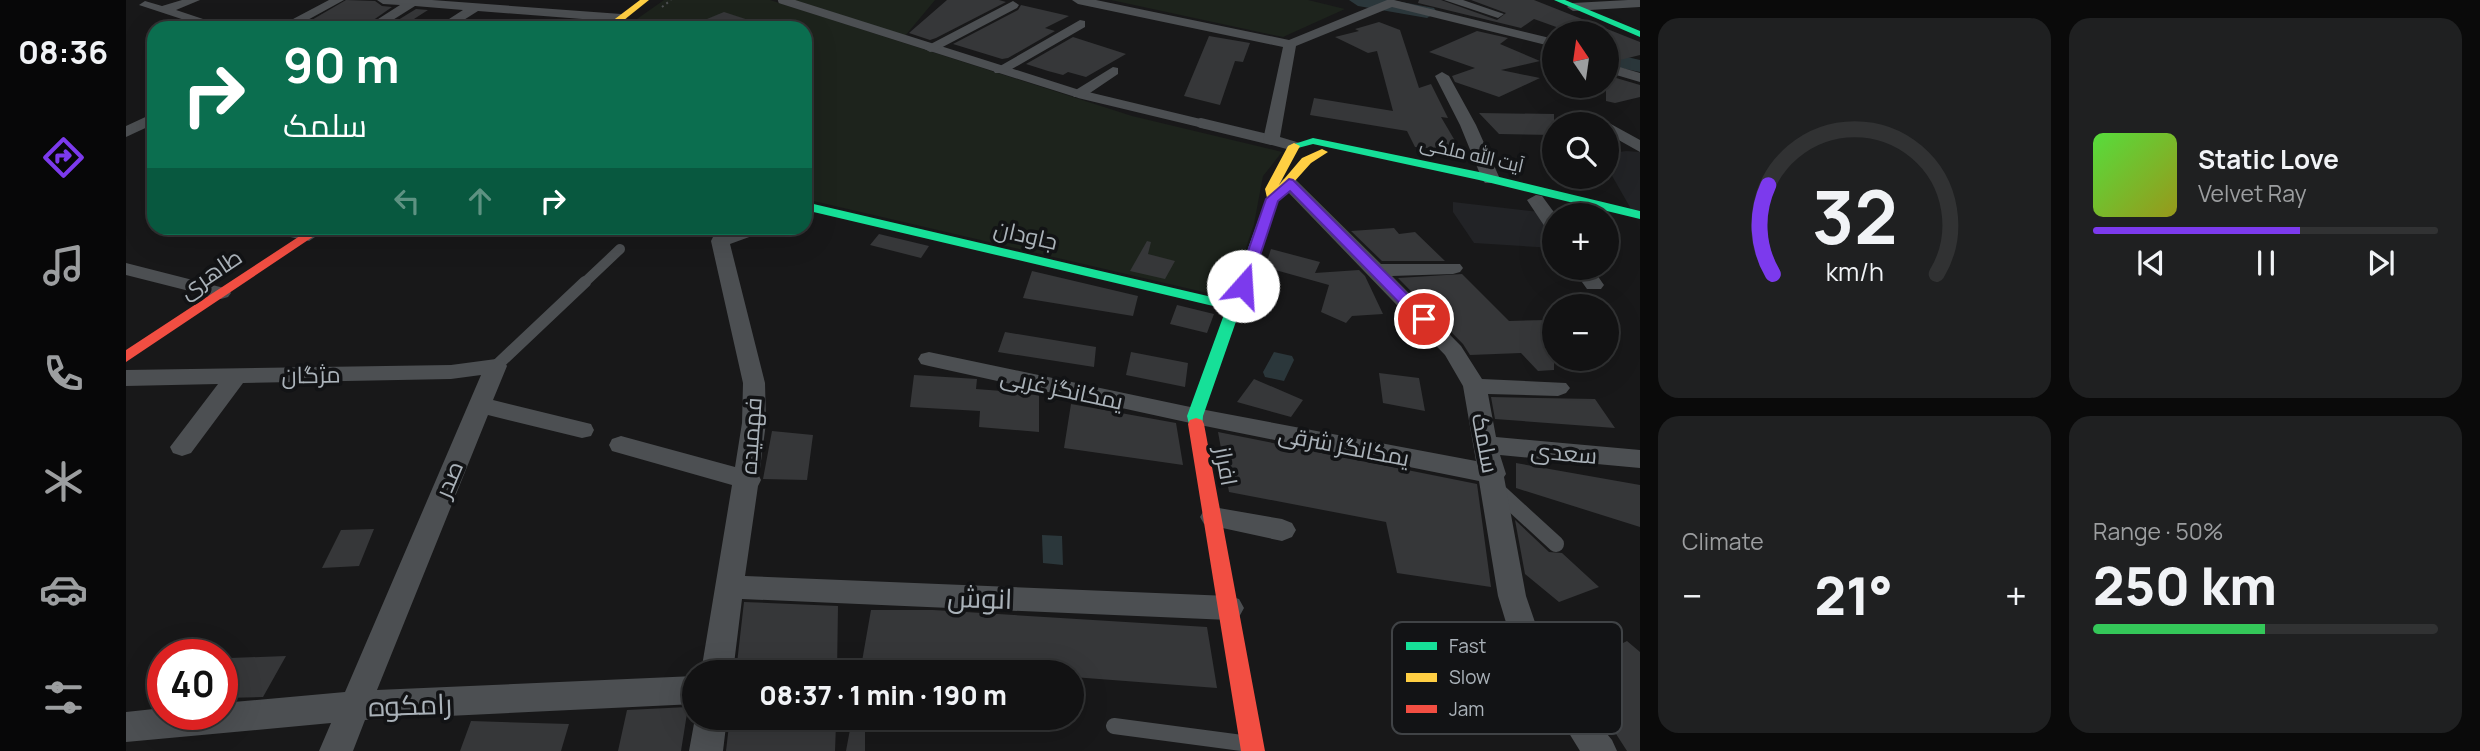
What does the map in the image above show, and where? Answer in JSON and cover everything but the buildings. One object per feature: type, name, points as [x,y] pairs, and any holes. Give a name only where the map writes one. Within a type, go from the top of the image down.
[{"type":"street","points":[[163,10],[194,0]]},
{"type":"street","points":[[297,21],[338,0]]},
{"type":"street","points":[[383,0],[537,12],[601,21]]},
{"type":"street","points":[[618,21],[645,0]]},
{"type":"street","points":[[1078,0],[1290,44],[1387,3],[1542,40]]},
{"type":"street","points":[[1450,0],[1502,12],[1477,24]]},
{"type":"street","points":[[1558,0],[1638,32]]},
{"type":"street","points":[[382,21],[413,2]]},
{"type":"street","points":[[1573,7],[1640,2]]},
{"type":"street","points":[[1387,3],[1502,39]]},
{"type":"street","points":[[145,5],[200,21]]},
{"type":"street","points":[[930,48],[1013,5]]},
{"type":"street","points":[[453,21],[476,7]]},
{"type":"street","points":[[525,21],[537,12]]},
{"type":"street","points":[[1521,35],[1533,23]]},
{"type":"street","points":[[1000,70],[1080,24]]},
{"type":"street","points":[[1270,140],[1290,44]]},
{"type":"street","points":[[1079,94],[1113,71]]},
{"type":"street","points":[[1619,71],[1640,78]]},
{"type":"street","points":[[1442,76],[1468,125],[1491,179]]},
{"type":"street","points":[[126,132],[147,122]]},
{"type":"street","points":[[1619,134],[1640,146]]},
{"type":"street","name":"آیت الله ملکی","points":[[1270,140],[1549,203]]},
{"type":"street","name":"آیت الله ملکی","points":[[1294,146],[1313,141],[1491,179],[1640,215]]},
{"type":"street","points":[[1195,416],[1236,307],[1272,199],[1271,189],[1294,146]]},
{"type":"street","points":[[1272,199],[1283,192],[1298,165],[1311,153],[1322,152]]},
{"type":"street","name":"سلمک","points":[[1289,183],[1377,270],[1452,351],[1475,386],[1494,481],[1512,596],[1520,622]]},
{"type":"street","points":[[1536,200],[1542,209]]},
{"type":"street","name":"جاودان","points":[[812,208],[1236,307]]},
{"type":"street","name":"آیت الله ملکی","points":[[1619,219],[1640,224]]},
{"type":"street","name":"طاهری","points":[[126,357],[309,235]]},
{"type":"street","name":"فهمیده","points":[[719,660],[748,480],[754,422],[754,383],[720,241],[737,235]]},
{"type":"street","points":[[1377,270],[1452,268]]},
{"type":"street","points":[[126,269],[221,293]]},
{"type":"street","points":[[1591,280],[1594,285]]},
{"type":"street","name":"یمکانگز غربی","points":[[929,359],[1195,416]]},
{"type":"street","name":"مژگان","points":[[126,378],[451,372],[496,366]]},
{"type":"street","name":"صدر","points":[[336,751],[496,366]]},
{"type":"street","points":[[182,447],[236,376]]},
{"type":"street","points":[[1475,386],[1558,388]]},
{"type":"street","points":[[480,405],[582,430]]},
{"type":"street","name":"یمکانگز شرقی","points":[[1195,416],[1494,481]]},
{"type":"street","name":"افراز","points":[[1195,416],[1252,748]]},
{"type":"street","points":[[621,445],[748,480]]},
{"type":"street","name":"سعدی","points":[[1487,445],[1640,460]]},
{"type":"street","points":[[1213,517],[1282,530]]},
{"type":"street","name":"انوش","points":[[731,587],[1230,608]]},
{"type":"street","name":"رامکوه","points":[[126,727],[354,706],[682,691]]},
{"type":"street","points":[[706,751],[709,730]]},
{"type":"street","name":"سلمک","points":[[1587,734],[1600,751]]},
{"type":"lane","points":[[782,0],[1079,94],[1270,140]]},
{"type":"lane","name":"صدر","points":[[496,366],[620,248]]},
{"type":"lane","points":[[1494,481],[1556,544]]},
{"type":"lane","points":[[1114,726],[1252,748]]},
{"type":"shaded area","points":[[664,0],[770,0],[1132,116],[1282,152],[1263,176],[1254,224],[1229,298],[812,201],[812,21],[634,21]]},
{"type":"shaded area","points":[[795,0],[935,0],[905,36]]},
{"type":"shaded area","points":[[1111,0],[1308,0],[1345,9],[1283,37]]},
{"type":"shaded area","points":[[1619,152],[1640,152],[1640,211],[1631,209],[1619,188]]},
{"type":"shaded area","points":[[1453,202],[1540,212],[1542,247],[1474,243],[1453,212]]},
{"type":"shaded area","points":[[1274,352],[1292,356],[1294,360],[1284,381],[1265,377],[1263,372]]},
{"type":"shaded area","points":[[1042,535],[1062,536],[1063,565],[1043,563]]},
{"type":"waterway","points":[[1358,0],[1427,12]]},
{"type":"waterway","points":[[1619,61],[1640,66]]},
{"type":"traffic: fast","points":[[1558,0],[1640,34]]},
{"type":"traffic: fast","points":[[1294,146],[1313,141],[1479,176],[1640,215]]},
{"type":"traffic: fast","points":[[1196,424],[1195,416],[1272,199]]},
{"type":"traffic: fast","points":[[812,208],[1236,307]]},
{"type":"traffic: slow","points":[[617,21],[645,0]]},
{"type":"traffic: slow","points":[[1294,146],[1271,189],[1272,199],[1306,160],[1322,152]]},
{"type":"traffic: jam","points":[[126,357],[309,235]]},
{"type":"traffic: jam","points":[[1196,424],[1253,751]]},
{"type":"route","points":[[1243,286],[1272,199],[1283,192],[1289,183],[1424,319]]}]
